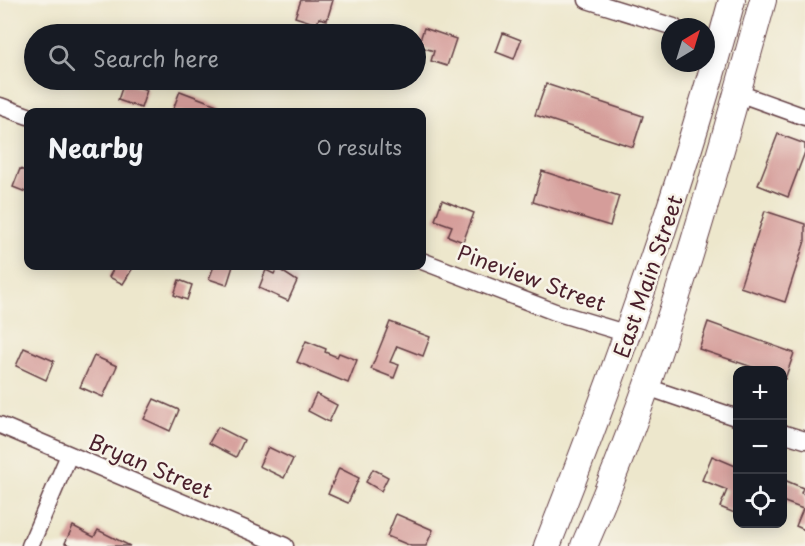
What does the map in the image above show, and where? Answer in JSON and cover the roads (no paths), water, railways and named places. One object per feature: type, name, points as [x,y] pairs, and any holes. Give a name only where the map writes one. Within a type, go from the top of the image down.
[{"type":"main road","name":"East Main Street","points":[[715,37],[732,0]]},
{"type":"main road","name":"East Main Street","points":[[585,546],[647,387],[699,228],[763,0]]},
{"type":"main road","name":"East Main Street","points":[[547,546],[628,334],[668,218],[706,72]]},
{"type":"street","points":[[587,0],[661,23]]},
{"type":"street","points":[[738,93],[805,117]]},
{"type":"street","points":[[0,105],[24,114]]},
{"type":"street","name":"Pineview Street","points":[[426,263],[555,312],[628,334]]},
{"type":"street","points":[[647,387],[733,416]]},
{"type":"street","name":"Bryan Street","points":[[0,424],[285,546]]},
{"type":"street","points":[[787,434],[805,440]]},
{"type":"street","points":[[30,546],[69,454]]}]
